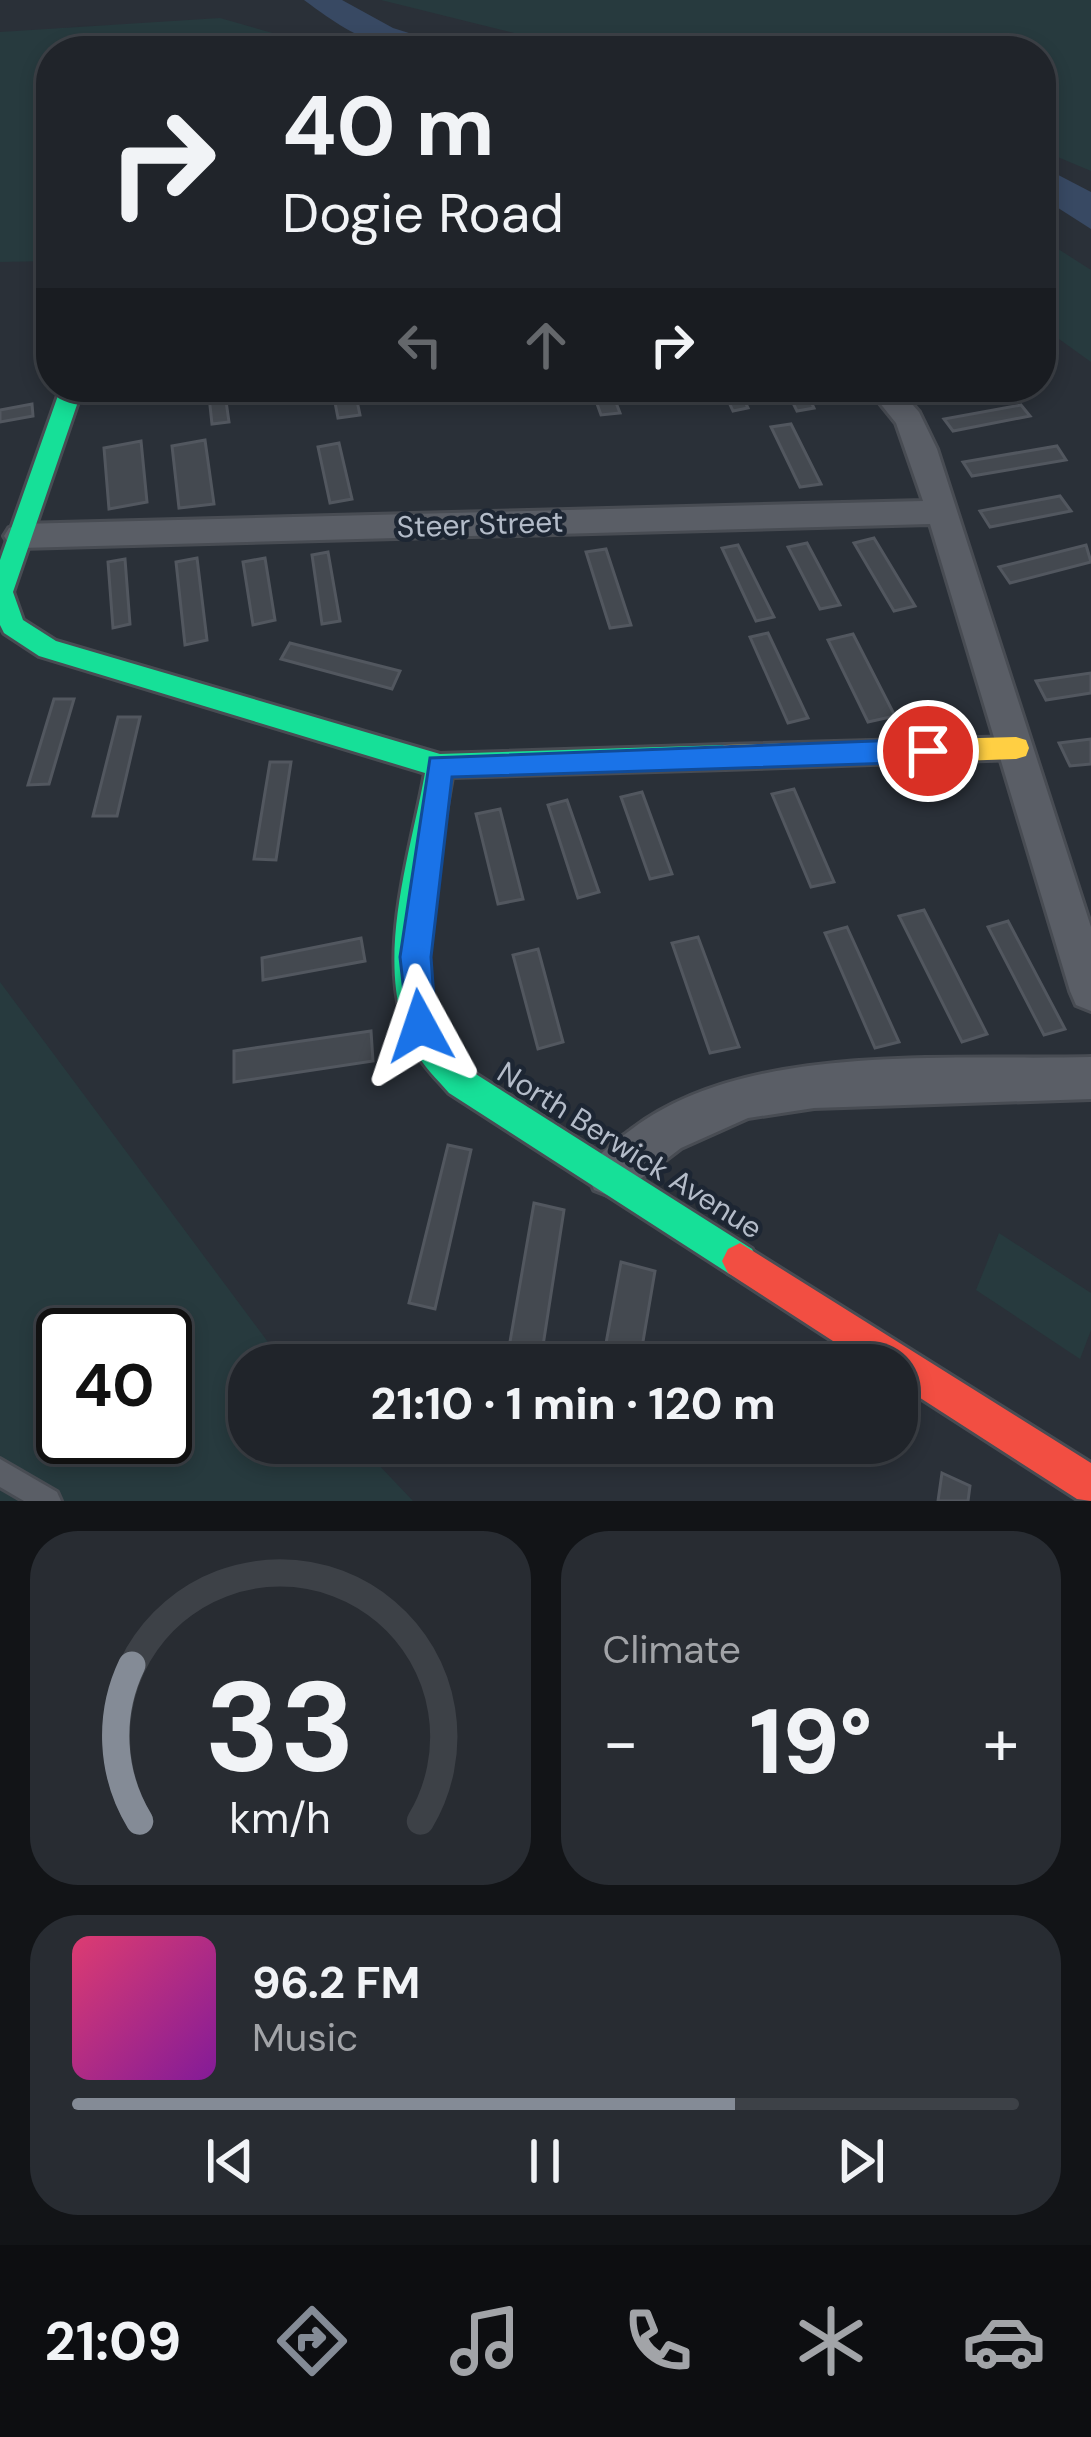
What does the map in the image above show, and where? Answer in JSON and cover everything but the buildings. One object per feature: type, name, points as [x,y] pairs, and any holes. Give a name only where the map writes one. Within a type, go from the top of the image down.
[{"type":"street","points":[[67,402],[2,592],[8,617],[27,639],[440,766],[1016,748]]},
{"type":"street","points":[[892,402],[916,434],[1091,991]]},
{"type":"street","name":"Steer Street","points":[[20,536],[940,512]]},
{"type":"street","name":"North Berwick Avenue","points":[[440,766],[416,957],[420,1026],[438,1061],[460,1082],[1091,1485]]},
{"type":"street","points":[[610,1174],[665,1132],[748,1096],[814,1085],[1091,1078]]},
{"type":"lane","points":[[0,1472],[47,1501]]},
{"type":"green space","points":[[381,0],[1091,0],[1091,171],[1056,156],[1056,36],[526,36]]},
{"type":"green space","points":[[220,18],[283,36],[36,36],[36,261],[0,262],[0,32]]},
{"type":"green space","points":[[1056,248],[1091,270],[1091,362],[1056,337]]},
{"type":"green space","points":[[0,982],[269,1344],[228,1344],[228,1464],[378,1464],[413,1501],[0,1501]]},
{"type":"green space","points":[[999,1233],[1091,1293],[1091,1330],[1080,1359],[976,1290]]},
{"type":"water","points":[[304,0],[342,0],[418,36],[361,36]]},
{"type":"water","points":[[1056,174],[1091,192],[1091,229],[1056,207]]},
{"type":"traffic: fast","points":[[67,402],[1,592],[13,626],[48,649],[440,766],[725,757]]},
{"type":"traffic: fast","points":[[440,766],[418,893],[412,960],[418,1020],[430,1046],[460,1082],[740,1261]]},
{"type":"traffic: slow","points":[[725,757],[1016,748]]},
{"type":"traffic: jam","points":[[740,1261],[1091,1485]]},
{"type":"route","points":[[420,1026],[416,957],[440,766],[928,751]]}]
